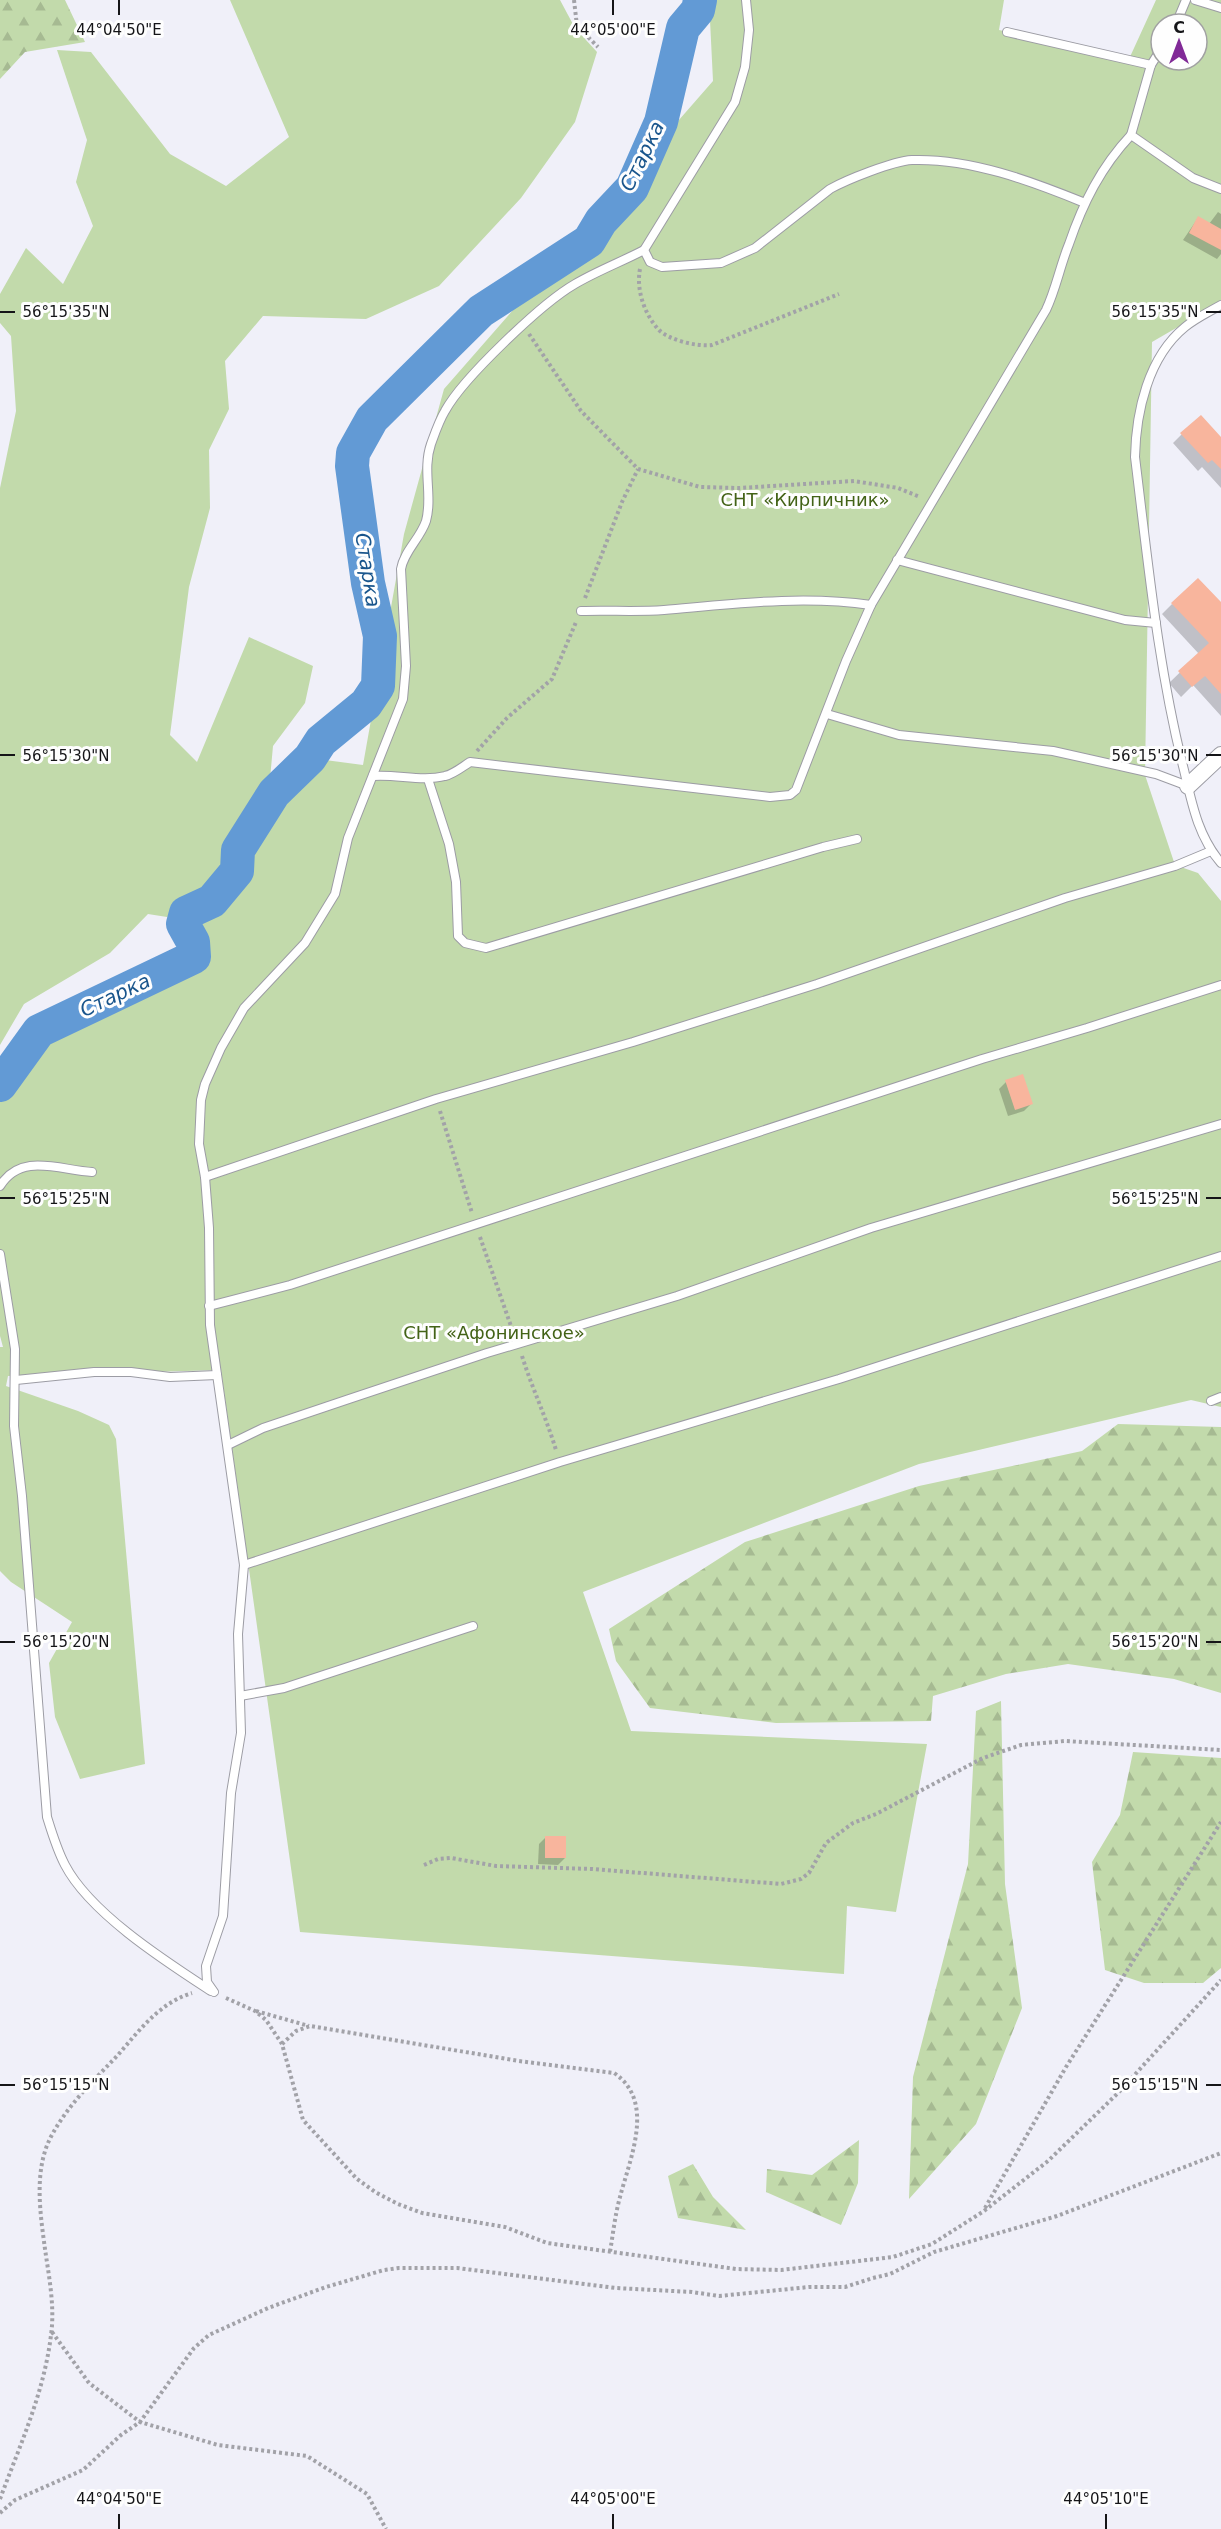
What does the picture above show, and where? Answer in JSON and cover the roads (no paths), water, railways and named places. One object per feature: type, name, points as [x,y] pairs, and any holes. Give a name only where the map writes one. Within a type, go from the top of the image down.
[{"type":"street","points":[[1188,786],[1221,755]]},
{"type":"lane","points":[[0,1254],[15,1349],[14,1426],[22,1496],[44,1794],[50,1826],[65,1865],[79,1886],[121,1926],[175,1967],[214,1992],[207,1982],[206,1966],[224,1906],[231,1793],[241,1733],[238,1634],[244,1564],[209,1306],[209,1228],[205,1178],[199,1144],[201,1100],[205,1084],[221,1048],[244,1008],[299,950],[335,894],[348,838],[404,699],[406,666],[402,561],[425,523],[429,507],[427,461],[430,446],[446,410],[471,377],[524,326],[572,285],[618,260],[644,250],[735,102],[745,67],[747,49],[749,30],[746,0]]},
{"type":"lane","points":[[1195,0],[1221,8]]},
{"type":"lane","points":[[1007,32],[1149,64]]},
{"type":"lane","points":[[373,776],[394,774],[428,779],[447,776],[470,762],[770,796],[790,795],[796,790],[871,605],[1046,310],[1056,289],[1068,246],[1085,203],[1114,153],[1131,135],[1149,71]]},
{"type":"lane","points":[[1131,135],[1193,178],[1221,189]]},
{"type":"lane","points":[[644,250],[650,262],[662,267],[721,263],[755,248],[843,181],[909,160],[936,161],[986,169],[1048,188],[1085,203]]},
{"type":"lane","points":[[1221,305],[1186,326],[1164,351],[1148,382],[1139,408],[1135,430],[1135,457],[1170,716],[1200,830],[1210,851],[1221,863]]},
{"type":"lane","points":[[897,560],[1125,620],[1156,623]]},
{"type":"lane","points":[[581,611],[661,610],[769,600],[871,605]]},
{"type":"lane","points":[[826,714],[899,735],[1053,751],[1156,774],[1188,786]]},
{"type":"lane","points":[[428,779],[451,854],[456,882],[458,936],[465,943],[486,948],[823,847],[857,839]]},
{"type":"lane","points":[[205,1178],[436,1099],[633,1042],[817,984],[1065,898],[1175,866],[1210,851]]},
{"type":"lane","points":[[209,1306],[290,1285],[982,1059],[1087,1029],[1221,985]]},
{"type":"lane","points":[[228,1444],[273,1425],[518,1344],[678,1296],[871,1228],[1221,1124]]},
{"type":"lane","points":[[0,1185],[14,1169],[27,1165],[44,1165],[92,1172]]},
{"type":"lane","points":[[244,1564],[560,1462],[839,1379],[1221,1256]]},
{"type":"lane","points":[[16,1380],[94,1372],[131,1372],[170,1377],[217,1375]]},
{"type":"lane","points":[[1211,1401],[1221,1397]]},
{"type":"lane","points":[[240,1696],[284,1688],[473,1626]]},
{"type":"waterway","name":"Старка","points":[[0,1085],[39,1031],[194,957],[193,942],[183,924],[186,913],[212,901],[237,871],[238,850],[274,793],[310,758],[321,741],[366,704],[378,686],[380,636],[368,583],[352,466],[353,453],[372,419],[481,311],[589,241],[601,221],[632,188],[661,122],[683,28],[698,10],[700,0]]},
{"type":"park label","name":"СНТ «Кирпичник»","points":[[805,500]]},
{"type":"park label","name":"СНТ «Афонинское»","points":[[494,1333]]}]
